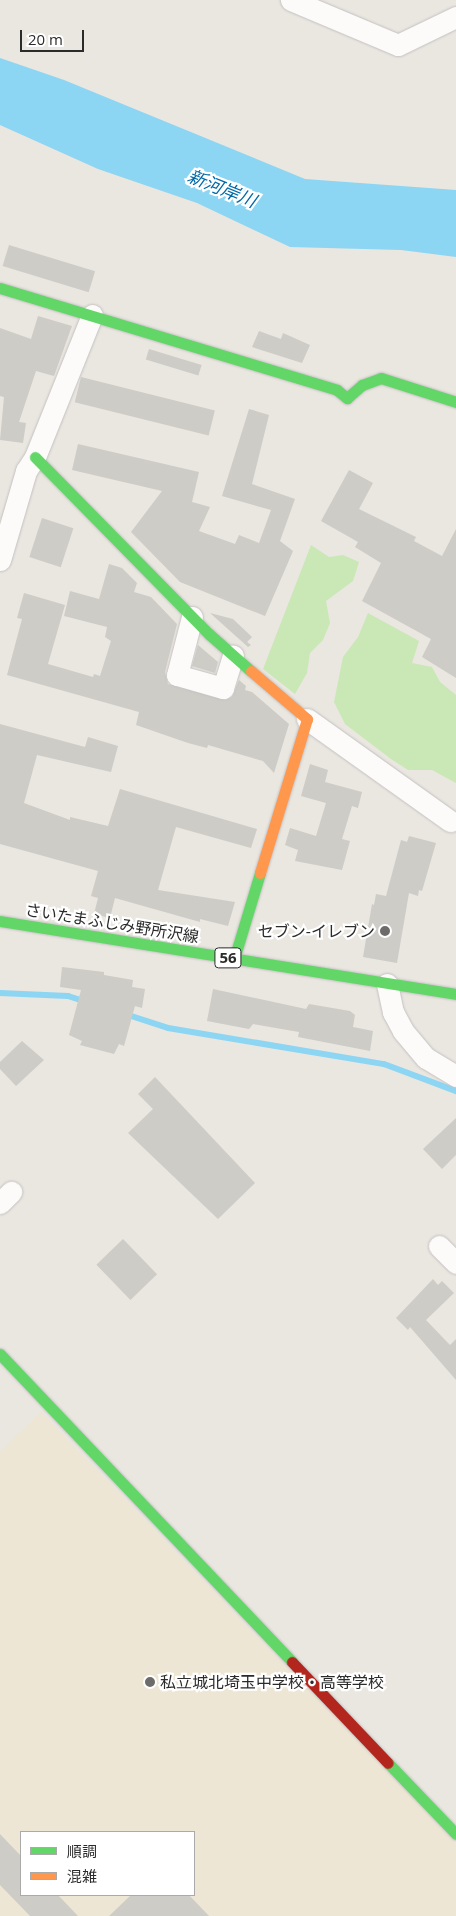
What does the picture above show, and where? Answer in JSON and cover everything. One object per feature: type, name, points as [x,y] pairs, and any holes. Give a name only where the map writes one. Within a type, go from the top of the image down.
[{"type":"street","points":[[291,0],[398,45],[456,16]]},
{"type":"street","points":[[0,288],[337,390],[347,398],[362,385],[381,378],[456,402]]},
{"type":"street","points":[[0,560],[26,471],[35,458],[92,315]]},
{"type":"street","points":[[35,458],[233,656],[307,719],[450,821]]},
{"type":"street","points":[[192,617],[177,675],[223,688],[233,656]]},
{"type":"street","points":[[234,959],[307,719]]},
{"type":"street","name":"さいたまふじみ野所沢線","points":[[0,921],[456,994]]},
{"type":"street","points":[[387,984],[393,1012],[403,1032],[426,1058],[456,1076]]},
{"type":"street","points":[[439,1246],[456,1263]]},
{"type":"street","points":[[0,1354],[456,1834]]},
{"type":"shaded area","name":"私立城北埼玉中学校・高等学校","points":[[41,1412],[456,1843],[456,1916],[0,1916],[0,1452]]},
{"type":"green space","points":[[311,545],[329,557],[343,555],[359,562],[353,581],[326,601],[330,623],[323,640],[310,653],[307,673],[295,694],[263,669]]},
{"type":"green space","points":[[368,613],[419,641],[412,663],[432,667],[440,682],[456,695],[456,783],[432,770],[408,770],[345,724],[334,702],[343,657],[358,637]]},
{"type":"water","name":"新河岸川","points":[[0,58],[64,80],[305,179],[456,190],[456,257],[401,250],[290,247],[197,203],[98,169],[0,125]]},
{"type":"building","points":[[9,245],[95,271],[89,292],[3,266]]},
{"type":"building","points":[[38,316],[72,326],[54,376],[36,371],[19,422],[26,423],[23,443],[0,440],[4,397],[0,396],[0,328],[31,339]]},
{"type":"building","points":[[259,331],[281,339],[283,333],[310,345],[302,363],[252,347]]},
{"type":"building","points":[[149,349],[202,365],[198,376],[146,360]]},
{"type":"building","points":[[81,377],[215,410],[209,436],[75,402]]},
{"type":"building","points":[[249,409],[269,415],[252,484],[295,499],[280,541],[293,551],[265,616],[180,582],[131,532],[162,491],[72,470],[78,444],[199,472],[192,502],[210,507],[199,531],[235,544],[239,535],[259,543],[271,510],[222,496]]},
{"type":"building","points":[[349,470],[373,483],[359,509],[416,537],[414,541],[442,556],[456,529],[456,678],[422,657],[431,639],[362,601],[381,563],[355,547],[358,542],[321,521]]},
{"type":"building","points":[[42,518],[73,528],[61,567],[29,557]]},
{"type":"building","points":[[109,564],[122,568],[137,583],[134,592],[151,597],[177,624],[165,672],[168,684],[225,700],[232,697],[239,680],[246,686],[245,690],[252,692],[289,724],[274,773],[263,761],[208,745],[207,748],[188,743],[136,725],[139,712],[7,675],[22,619],[17,618],[24,593],[65,605],[48,664],[93,677],[94,674],[100,676],[111,641],[105,637],[107,627],[64,616],[70,591],[99,599]]},
{"type":"building","points":[[210,613],[233,619],[252,637],[247,642],[251,645],[248,647]]},
{"type":"building","points":[[198,645],[218,662],[215,673],[192,666]]},
{"type":"building","points":[[0,724],[85,747],[88,737],[118,746],[111,772],[37,755],[24,803],[70,820],[70,817],[108,826],[120,789],[257,829],[251,848],[176,827],[158,890],[235,902],[228,926],[200,919],[200,922],[115,898],[110,918],[94,914],[98,898],[91,896],[98,871],[0,844]]},
{"type":"building","points":[[310,764],[328,770],[325,782],[362,792],[358,808],[352,806],[342,839],[350,841],[342,870],[295,861],[298,850],[285,845],[290,828],[316,836],[326,803],[301,796]]},
{"type":"building","points":[[409,836],[436,843],[422,891],[419,890],[418,896],[409,893],[397,963],[363,957],[372,904],[374,905],[376,894],[386,896],[401,840],[407,842]]},
{"type":"building","points":[[62,967],[104,972],[104,975],[133,980],[132,987],[145,989],[142,1008],[135,1006],[124,1046],[119,1044],[114,1054],[80,1045],[82,1041],[69,1035],[81,990],[60,987]]},
{"type":"building","points":[[213,989],[306,1009],[309,1004],[350,1011],[355,1015],[353,1027],[373,1031],[370,1051],[298,1037],[299,1032],[253,1024],[249,1029],[207,1021]]},
{"type":"building","points":[[22,1041],[44,1060],[16,1086],[0,1069],[0,1062]]},
{"type":"building","points":[[155,1077],[255,1183],[218,1219],[128,1133],[153,1109],[138,1094]]},
{"type":"building","points":[[456,1118],[456,1155],[442,1169],[423,1149]]},
{"type":"building","points":[[123,1239],[157,1274],[130,1300],[96,1265]]},
{"type":"building","points":[[433,1279],[438,1285],[442,1281],[454,1293],[426,1320],[450,1345],[456,1339],[456,1380],[410,1327],[408,1330],[396,1318]]},
{"type":"building","points":[[0,1834],[20,1855],[20,1896],[59,1896],[78,1916],[30,1916],[0,1885]]},
{"type":"building","points":[[130,1896],[190,1896],[209,1916],[109,1916]]},
{"type":"waterway","points":[[0,993],[68,996],[87,1002]]},
{"type":"waterway","points":[[125,1014],[168,1028],[384,1064],[456,1091]]},
{"type":"traffic: fast","points":[[0,288],[337,390],[347,398],[362,385],[381,378],[456,402]]},
{"type":"traffic: fast","points":[[35,457],[209,634],[251,671]]},
{"type":"traffic: fast","points":[[234,959],[260,873]]},
{"type":"traffic: fast","points":[[0,921],[456,994]]},
{"type":"traffic: fast","points":[[0,1354],[292,1662]]},
{"type":"traffic: fast","points":[[388,1763],[456,1834]]},
{"type":"traffic: slow","points":[[251,671],[307,719],[260,873]]},
{"type":"traffic: jam","points":[[292,1662],[388,1763]]},
{"type":"place","name":"セブン-イレブン","points":[[385,931]]},
{"type":"place","name":"私立城北埼玉中学校・高等学校","points":[[150,1682]]}]
